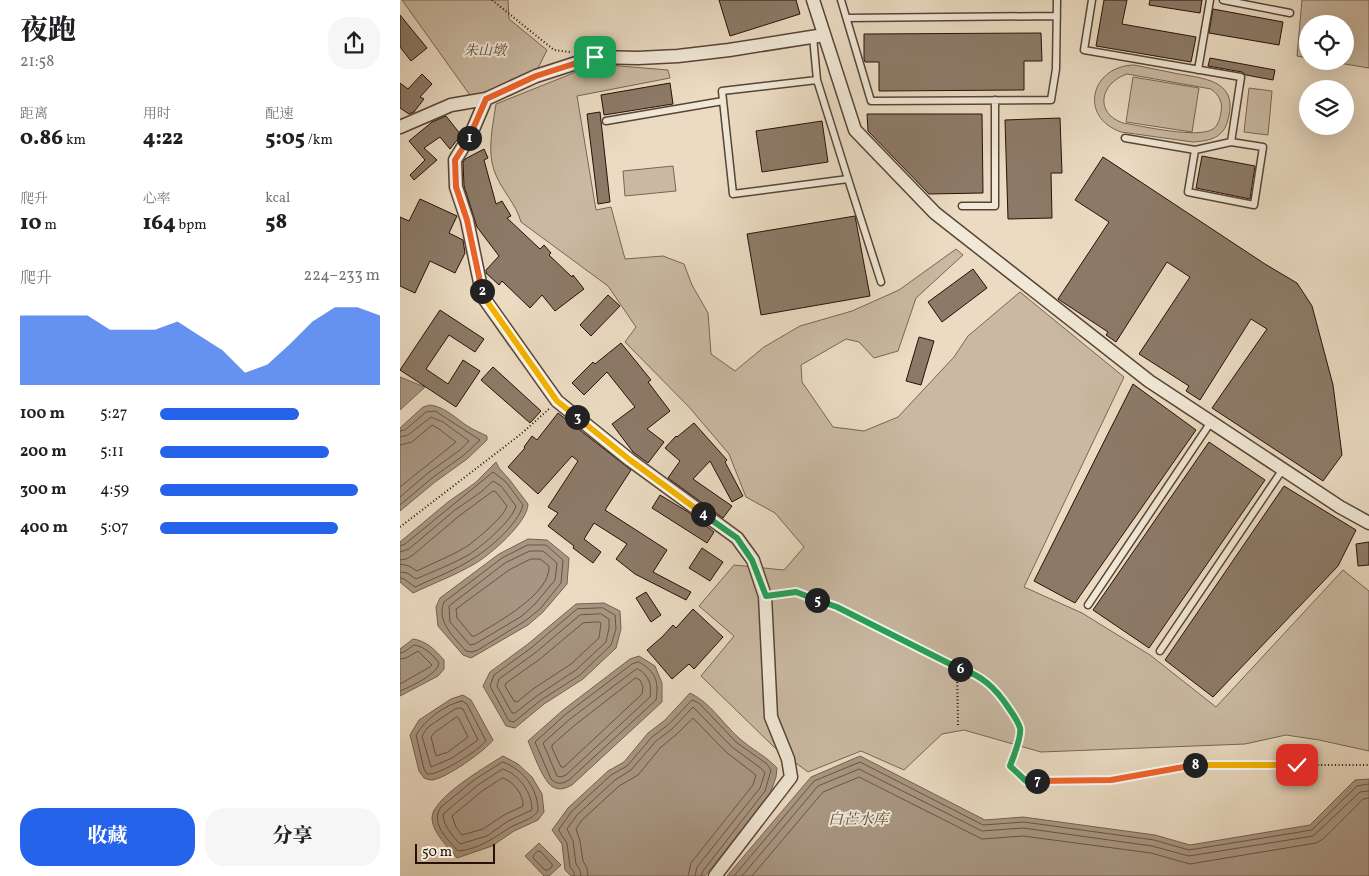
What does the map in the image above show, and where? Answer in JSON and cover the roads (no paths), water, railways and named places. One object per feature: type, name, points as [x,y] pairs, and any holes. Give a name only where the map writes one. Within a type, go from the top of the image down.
[{"type":"street","points":[[813,0],[818,36],[855,130],[935,213],[1150,381],[1340,507],[1369,523]]},
{"type":"street","points":[[400,127],[451,105],[486,99],[536,76],[595,57],[638,58],[678,56],[818,36]]},
{"type":"street","points":[[486,99],[471,134],[455,160],[456,187],[467,220],[484,297],[557,401],[630,460],[737,538],[752,560],[766,596],[771,717],[788,759],[791,777],[715,876]]},
{"type":"lane","points":[[842,0],[871,101],[1051,100],[1056,69],[1057,0]]},
{"type":"lane","points":[[1092,0],[1084,50],[1241,78],[1231,142]]},
{"type":"lane","points":[[1198,70],[1210,0]]},
{"type":"lane","points":[[1223,0],[1290,12]]},
{"type":"lane","points":[[847,18],[1057,16]]},
{"type":"lane","points":[[818,36],[817,80],[880,282]]},
{"type":"lane","points":[[817,80],[722,91],[733,194],[848,179]]},
{"type":"lane","points":[[962,206],[995,206],[995,100]]},
{"type":"lane","points":[[606,122],[723,102]]},
{"type":"lane","points":[[1125,138],[1195,150],[1231,142],[1263,146],[1254,205],[1188,192],[1195,150]]},
{"type":"lane","points":[[1088,605],[1211,422]]},
{"type":"lane","points":[[1160,651],[1283,469]]},
{"type":"water","points":[[400,377],[425,387],[400,410]]},
{"type":"water","points":[[430,405],[446,411],[469,427],[487,436],[487,440],[467,459],[400,511],[400,428],[423,407]]},
{"type":"water","points":[[496,462],[528,504],[522,520],[508,537],[483,559],[413,593],[400,582],[400,542],[448,502],[475,483]]},
{"type":"water","points":[[528,539],[547,540],[569,558],[567,584],[543,612],[528,625],[471,658],[463,655],[438,626],[436,607],[440,598],[499,554]]},
{"type":"water","points":[[604,603],[620,611],[621,629],[616,648],[583,679],[544,704],[515,728],[506,726],[483,686],[490,672],[528,644],[576,604]]},
{"type":"water","points":[[413,639],[427,644],[434,649],[444,660],[444,669],[438,676],[400,696],[400,649]]},
{"type":"water","points":[[639,656],[655,666],[662,683],[662,702],[572,785],[561,789],[553,787],[542,773],[528,741],[563,710],[630,659]]},
{"type":"water","points":[[690,693],[704,702],[739,738],[777,768],[770,794],[705,876],[571,876],[565,870],[562,844],[552,830],[568,808],[608,771],[624,762],[648,733],[665,720]]},
{"type":"water","points":[[463,695],[471,700],[493,740],[474,757],[446,775],[432,780],[424,778],[419,771],[410,735],[419,720],[451,699]]},
{"type":"water","points":[[503,756],[518,764],[532,777],[542,794],[544,812],[538,820],[514,831],[492,846],[457,858],[441,840],[435,829],[432,819],[434,811],[449,793]]},
{"type":"water","name":"白芒水库","points":[[860,756],[985,820],[1023,817],[1155,835],[1190,845],[1310,825],[1355,780],[1369,779],[1369,876],[727,876],[811,777]]},
{"type":"water","points":[[539,843],[561,865],[549,876],[544,876],[525,856]]},
{"type":"park label","name":"朱山墩","points":[[485,50]]}]
